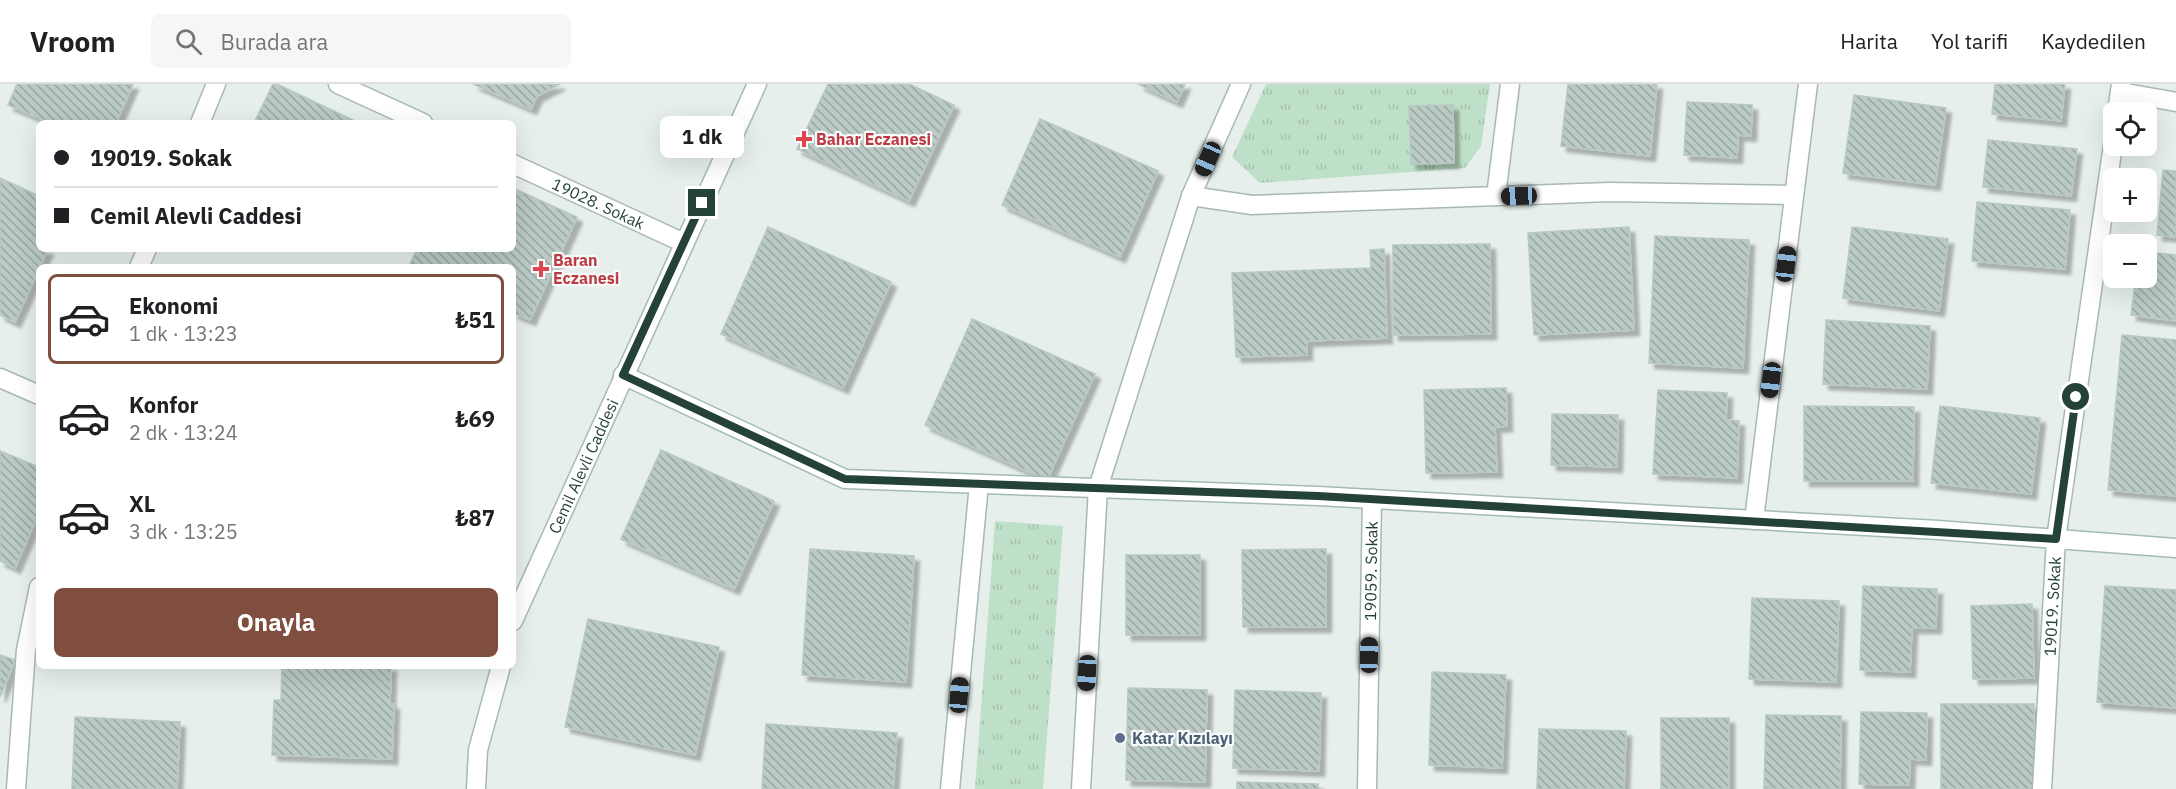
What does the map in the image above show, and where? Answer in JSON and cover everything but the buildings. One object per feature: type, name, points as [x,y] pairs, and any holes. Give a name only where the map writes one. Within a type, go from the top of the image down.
[{"type":"street","points":[[201,120],[216,84]]},
{"type":"street","points":[[338,84],[416,120]]},
{"type":"street","name":"Cemil Alevli Caddesi","points":[[516,610],[757,84]]},
{"type":"street","points":[[1081,789],[1098,488],[1191,196],[1241,84]]},
{"type":"street","points":[[1496,196],[1510,84]]},
{"type":"street","points":[[1754,520],[1808,84]]},
{"type":"street","points":[[2121,88],[2176,102]]},
{"type":"street","name":"19019. Sokak","points":[[2042,789],[2056,539],[2111,156]]},
{"type":"street","name":"19028. Sokak","points":[[516,165],[684,243]]},
{"type":"street","points":[[1191,196],[1252,205],[1610,192],[1794,195]]},
{"type":"street","points":[[623,375],[845,479],[1372,499],[1754,520],[2176,548]]},
{"type":"street","points":[[0,378],[36,394]]},
{"type":"street","points":[[950,789],[979,484]]},
{"type":"street","name":"19059. Sokak","points":[[1367,789],[1372,499]]},
{"type":"street","points":[[16,789],[26,650],[36,601]]},
{"type":"street","points":[[476,789],[478,750],[500,669]]},
{"type":"green space","points":[[1266,84],[1490,84],[1481,146],[1465,168],[1260,183],[1232,157]]},
{"type":"green space","points":[[995,521],[1063,526],[1043,789],[975,789]]},
{"type":"place","name":"Bahar Eczanesi","points":[[804,139]]},
{"type":"place","name":"Baran Eczanesi","points":[[541,269]]},
{"type":"place","name":"Katar Kızılayı","points":[[1120,738]]},
{"type":"route","points":[[702,203],[623,375],[845,479],[1318,496],[1915,528],[2056,539],[2076,397]]}]
